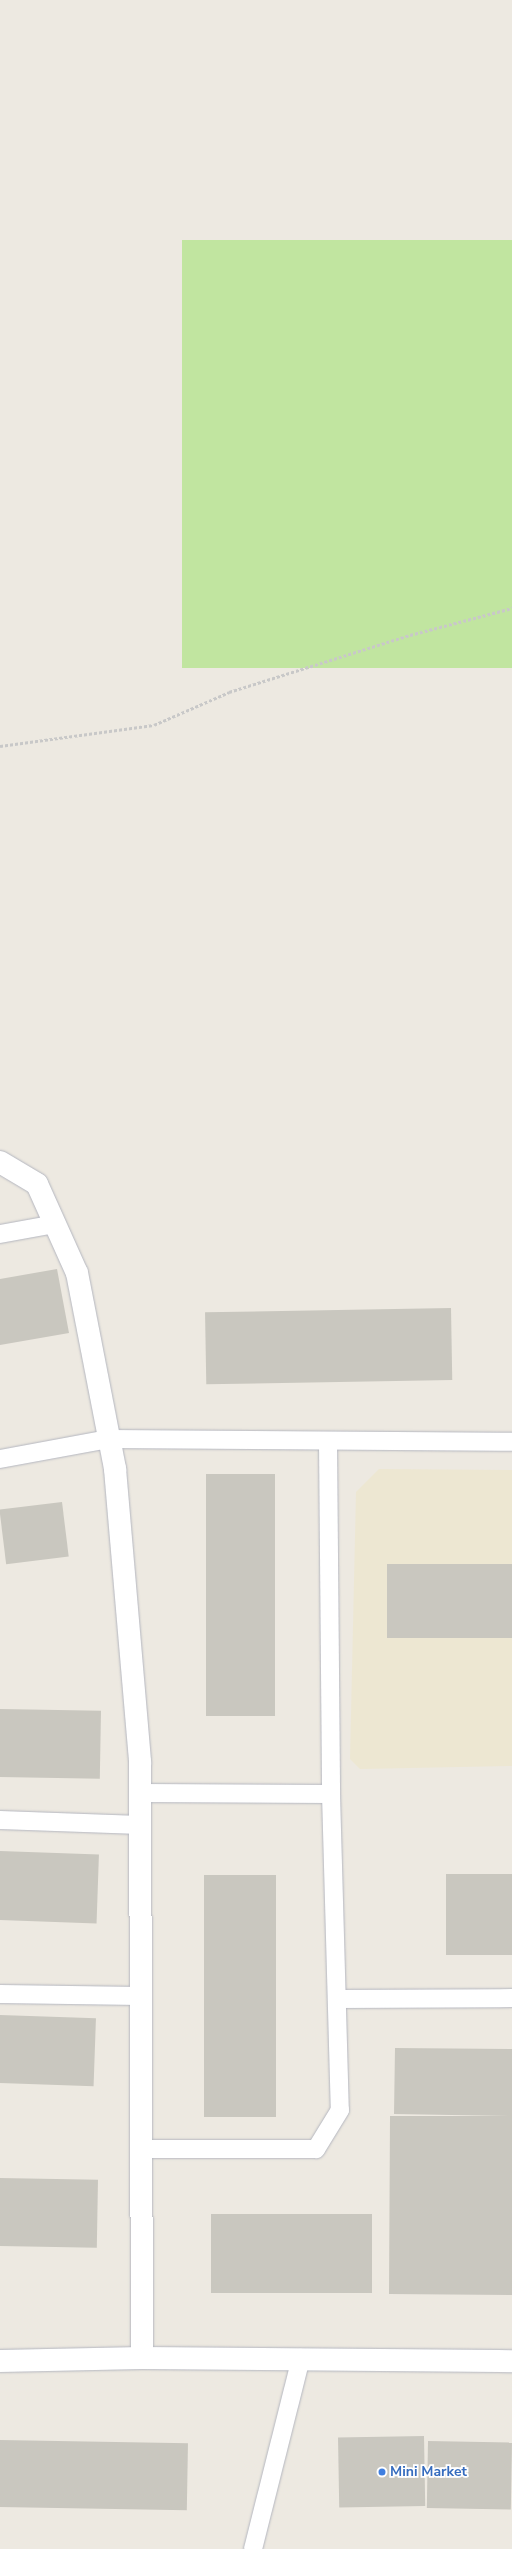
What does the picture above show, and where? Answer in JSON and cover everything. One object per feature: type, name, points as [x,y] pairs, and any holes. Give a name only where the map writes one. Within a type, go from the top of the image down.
[{"type":"street","points":[[0,1162],[36,1184],[77,1273],[109,1439],[116,1485],[140,1794],[142,2358]]},
{"type":"street","points":[[0,2361],[142,2358],[300,2358],[512,2361]]},
{"type":"lane","points":[[0,1234],[55,1224]]},
{"type":"lane","points":[[0,1459],[109,1439],[512,1442]]},
{"type":"lane","points":[[141,2149],[316,2149],[340,2110],[331,1794],[328,1441]]},
{"type":"lane","points":[[140,1794],[331,1794]]},
{"type":"lane","points":[[0,1820],[140,1825]]},
{"type":"lane","points":[[0,1994],[140,1996]]},
{"type":"lane","points":[[337,2000],[512,1998]]},
{"type":"lane","points":[[253,2549],[300,2358]]},
{"type":"path","points":[[0,746],[154,725],[229,692],[410,635],[512,608]]},
{"type":"shaded area","points":[[379,1469],[512,1470],[512,1766],[360,1769],[350,1759],[356,1492]]},
{"type":"green space","points":[[182,240],[512,240],[512,668],[182,668]]},
{"type":"building","points":[[57,1269],[69,1333],[0,1345],[0,1279]]},
{"type":"building","points":[[451,1308],[452,1380],[206,1384],[205,1312]]},
{"type":"building","points":[[206,1474],[275,1474],[275,1716],[206,1716]]},
{"type":"building","points":[[62,1502],[69,1557],[6,1564],[0,1510]]},
{"type":"building","points":[[387,1564],[512,1564],[512,1638],[387,1638]]},
{"type":"building","points":[[0,1709],[101,1711],[100,1779],[0,1777]]},
{"type":"building","points":[[0,1851],[99,1854],[97,1923],[0,1920]]},
{"type":"building","points":[[446,1874],[512,1874],[512,1955],[446,1955]]},
{"type":"building","points":[[204,1875],[276,1875],[276,2117],[204,2117]]},
{"type":"building","points":[[0,2015],[96,2018],[94,2086],[0,2083]]},
{"type":"building","points":[[395,2048],[512,2049],[512,2295],[389,2294],[390,2116],[509,2116],[394,2114]]},
{"type":"building","points":[[0,2178],[98,2180],[97,2248],[0,2246]]},
{"type":"building","points":[[211,2214],[372,2214],[372,2293],[211,2293]]},
{"type":"building","name":"Mini Market","points":[[424,2436],[425,2506],[339,2507],[338,2438]]},
{"type":"building","points":[[0,2440],[188,2443],[187,2510],[0,2507]]},
{"type":"building","points":[[428,2441],[512,2442],[511,2509],[427,2508]]},
{"type":"place","name":"Mini Market","points":[[382,2472]]}]
